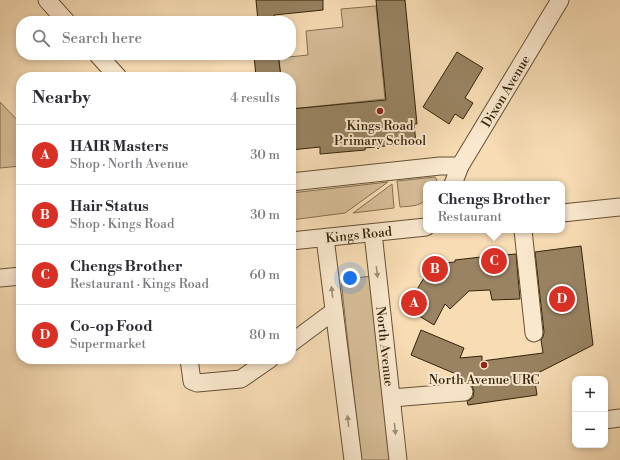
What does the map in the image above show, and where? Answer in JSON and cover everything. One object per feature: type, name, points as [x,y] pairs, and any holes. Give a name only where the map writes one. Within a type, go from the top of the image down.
[{"type":"street","points":[[47,0],[61,16]]},
{"type":"street","name":"Dixon Avenue","points":[[454,181],[460,166],[560,0]]},
{"type":"street","points":[[103,60],[113,72]]},
{"type":"street","points":[[296,181],[440,166],[460,166]]},
{"type":"street","points":[[565,213],[620,207]]},
{"type":"street","name":"Kings Road","points":[[296,241],[423,228]]},
{"type":"street","name":"North Avenue","points":[[373,233],[398,460]]},
{"type":"street","points":[[523,233],[534,333]]},
{"type":"street","points":[[325,238],[353,460]]},
{"type":"street","points":[[0,278],[16,276]]},
{"type":"street","points":[[296,339],[334,311]]},
{"type":"street","points":[[190,364],[192,381],[197,383],[241,379],[263,364]]},
{"type":"street","points":[[392,398],[464,392]]},
{"type":"street","points":[[608,420],[620,418]]},
{"type":"shaded area","points":[[376,6],[385,99],[296,108],[296,72],[280,72],[279,60],[296,60],[296,56],[308,55],[306,31],[343,27],[341,9]]},
{"type":"shaded area","points":[[0,102],[16,119],[16,166],[0,168]]},
{"type":"shaded area","points":[[435,177],[437,180],[423,181],[423,202],[414,206],[400,207],[397,181]]},
{"type":"shaded area","points":[[388,182],[345,213],[296,219],[296,192]]},
{"type":"shaded area","points":[[392,184],[394,208],[353,213]]},
{"type":"shaded area","points":[[371,276],[391,460],[361,460],[341,280]]},
{"type":"building","points":[[256,0],[323,0],[323,10],[274,16],[258,16]]},
{"type":"building","points":[[376,0],[405,0],[417,124],[414,124],[416,143],[320,154],[320,147],[296,149],[296,109],[386,100]]},
{"type":"building","points":[[457,52],[483,68],[465,98],[473,103],[463,119],[455,114],[449,124],[423,107]]},
{"type":"building","points":[[254,60],[279,60],[280,72],[256,72]]},
{"type":"building","points":[[581,246],[593,345],[534,375],[537,395],[468,405],[467,401],[473,397],[474,391],[469,383],[464,382],[463,377],[411,355],[421,330],[464,348],[460,358],[482,356],[482,361],[543,353],[541,340],[544,332],[535,252]]},
{"type":"building","points":[[516,254],[520,299],[492,300],[490,290],[469,291],[450,309],[445,304],[434,325],[406,308],[422,281],[436,264],[455,262],[455,260]]},
{"type":"place","name":"Kings Road Primary School","points":[[380,111]]},
{"type":"place","name":"Chengs Brother","points":[[494,261]]},
{"type":"place","name":"Hair Status","points":[[435,269]]},
{"type":"place","name":"Co-op Food","points":[[562,299]]},
{"type":"place","name":"HAIR Masters","points":[[414,303]]},
{"type":"place","name":"North Avenue URC","points":[[484,365]]}]
